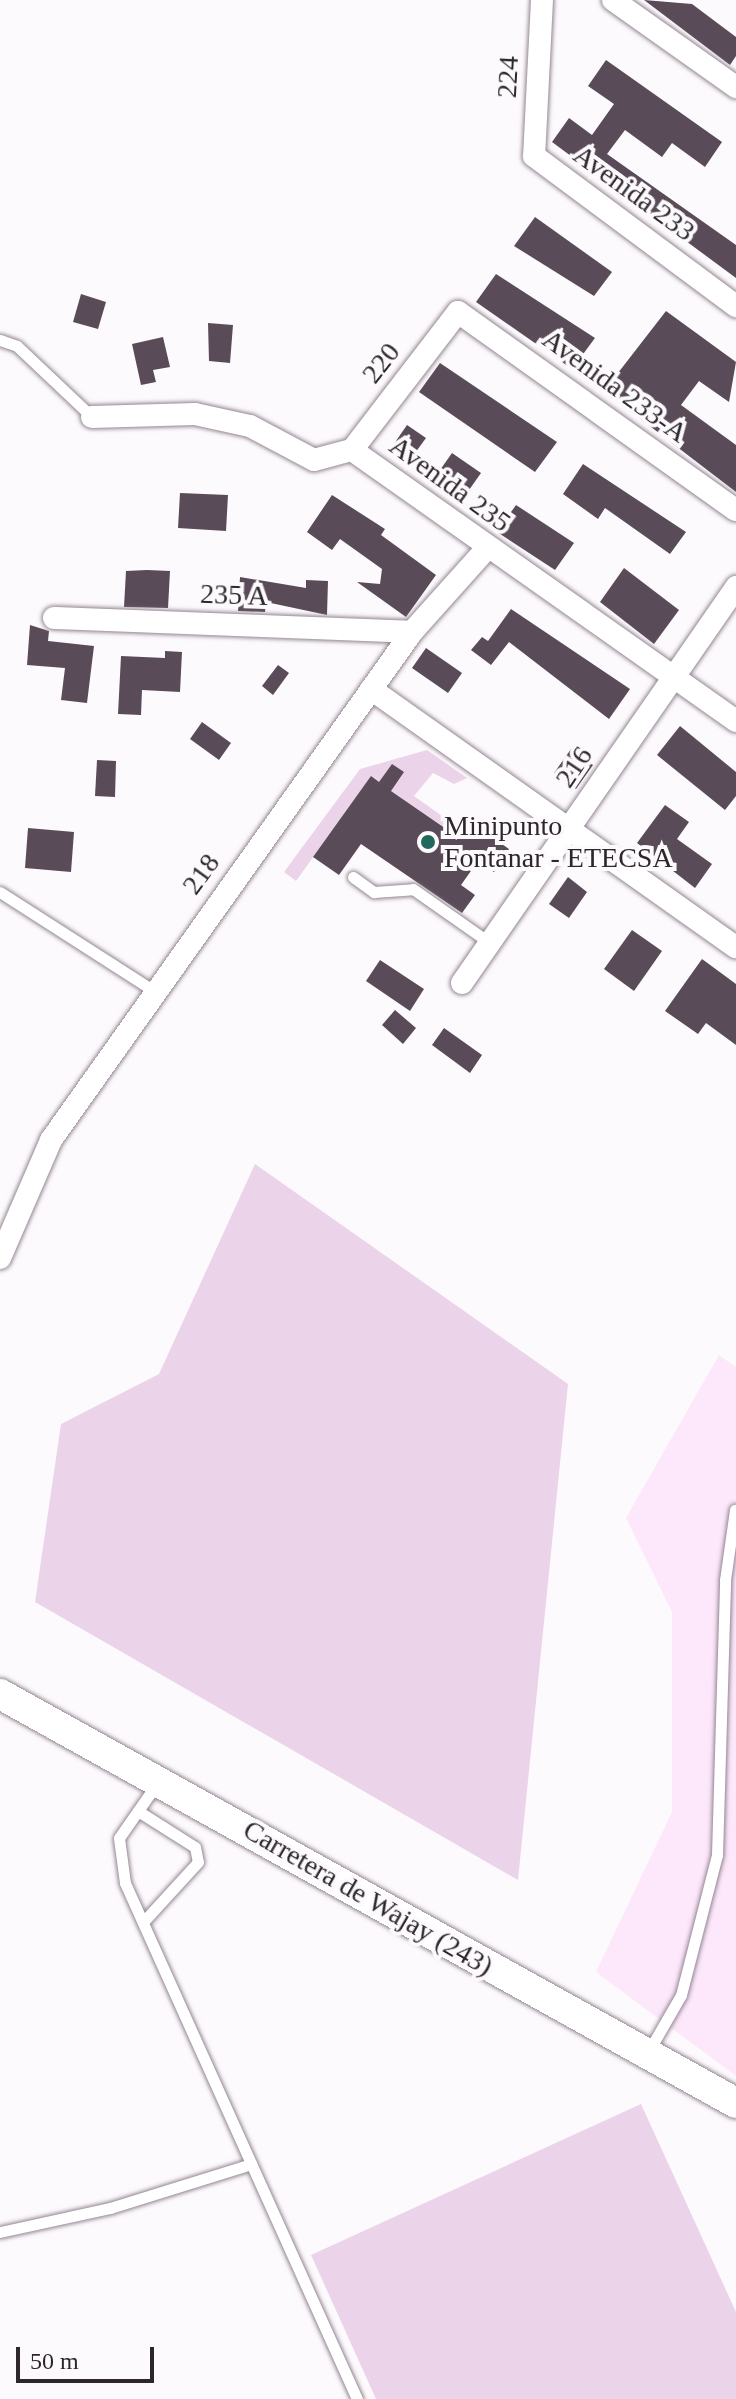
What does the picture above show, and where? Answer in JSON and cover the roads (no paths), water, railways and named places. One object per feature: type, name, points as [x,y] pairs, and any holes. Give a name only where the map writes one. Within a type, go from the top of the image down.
[{"type":"main road","name":"Carretera de Wajay (243)","points":[[0,1694],[160,1780],[645,2058],[736,2103]]},
{"type":"street","name":"224","points":[[534,156],[542,0]]},
{"type":"street","points":[[613,0],[736,87]]},
{"type":"street","name":"Avenida 233","points":[[534,156],[736,306]]},
{"type":"street","name":"220","points":[[352,450],[458,312]]},
{"type":"street","name":"Avenida 233-A","points":[[458,312],[736,510]]},
{"type":"street","name":"Avenida 235","points":[[92,417],[195,414],[250,426],[314,460],[352,450],[736,721]]},
{"type":"street","name":"218","points":[[0,1258],[51,1140],[412,632],[487,548]]},
{"type":"street","name":"216","points":[[462,983],[736,587]]},
{"type":"street","name":"235 A","points":[[54,618],[412,632]]},
{"type":"street","points":[[371,689],[736,947]]},
{"type":"lane","points":[[0,340],[17,346],[92,417]]},
{"type":"lane","points":[[353,877],[374,892],[413,889],[490,943]]},
{"type":"lane","points":[[0,892],[154,991]]},
{"type":"lane","points":[[645,2058],[681,1995],[717,1855],[722,1675],[735,1510]]},
{"type":"lane","points":[[722,1675],[736,1682]]},
{"type":"lane","points":[[160,1780],[119,1838],[125,1883],[357,2399]]},
{"type":"lane","points":[[138,1811],[195,1847],[198,1862],[143,1922]]},
{"type":"lane","points":[[0,2232],[110,2208],[251,2164]]},
{"type":"place","name":"Minipunto Fontanar - ETECSA","points":[[428,842]]}]
